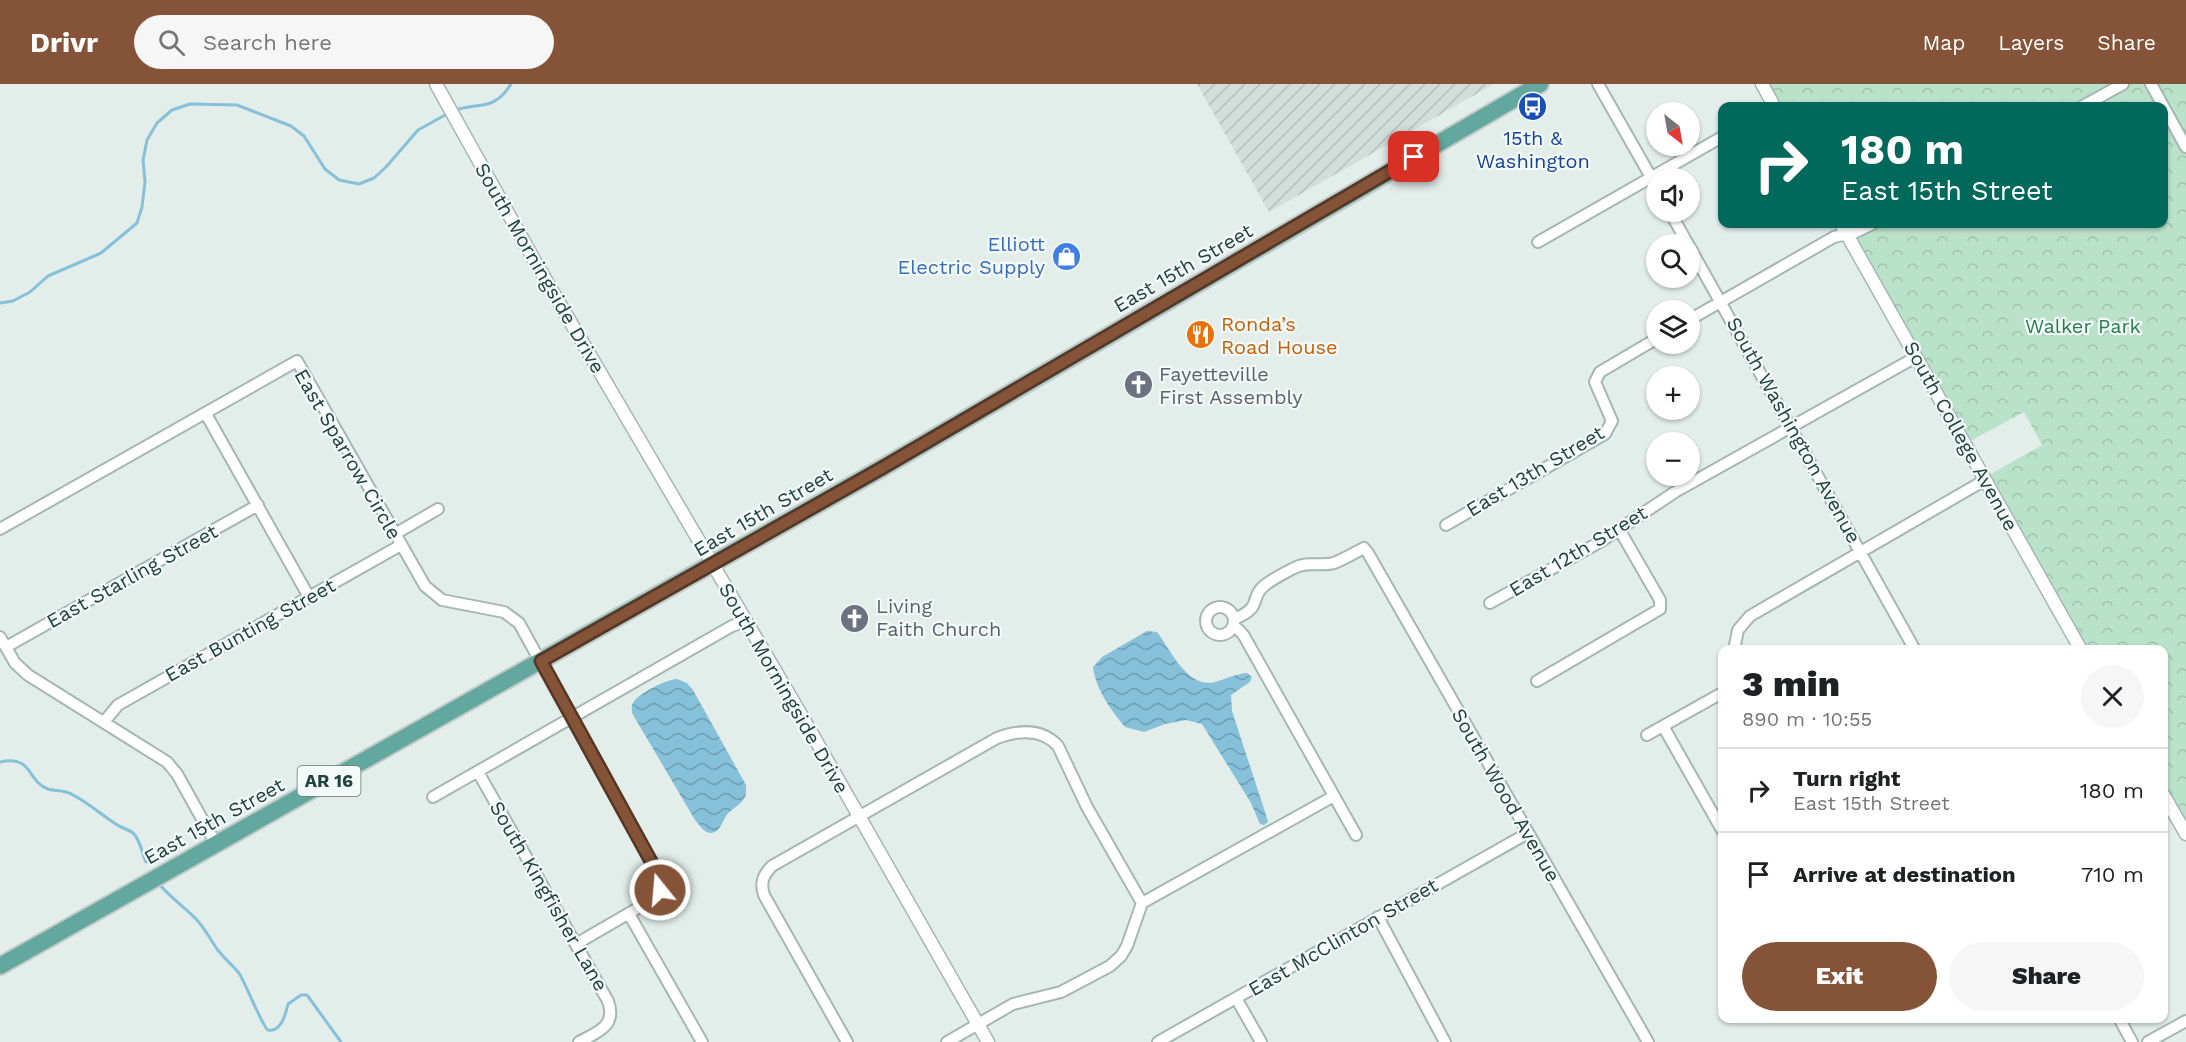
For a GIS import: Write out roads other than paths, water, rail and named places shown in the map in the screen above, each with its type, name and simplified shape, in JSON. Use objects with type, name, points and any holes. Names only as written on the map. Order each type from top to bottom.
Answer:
[{"type":"main road","name":"East 15th Street","points":[[0,966],[893,462],[1540,84]]},
{"type":"street","points":[[1598,84],[1646,170]]},
{"type":"street","points":[[1762,84],[1772,102]]},
{"type":"street","points":[[2090,102],[2124,84]]},
{"type":"street","points":[[2151,84],[2161,102]]},
{"type":"street","name":"South Morningside Drive","points":[[439,89],[543,275],[746,621],[988,1042]]},
{"type":"street","points":[[2168,115],[2186,147]]},
{"type":"street","points":[[1674,168],[1718,140]]},
{"type":"street","points":[[1538,242],[1646,186]]},
{"type":"street","name":"South Washington Avenue","points":[[1676,222],[1792,425],[1912,645]]},
{"type":"street","points":[[1700,314],[1834,237],[1844,229],[1856,232],[1864,228]]},
{"type":"street","name":"South College Avenue","points":[[1844,229],[2078,645]]},
{"type":"street","name":"East 13th Street","points":[[1446,525],[1605,434],[1612,421],[1595,382],[1600,372],[1646,345]]},
{"type":"street","name":"East 12th Street","points":[[1490,603],[1600,542],[1675,492],[1916,357]]},
{"type":"street","name":"East Sparrow Circle","points":[[0,529],[297,361],[425,586],[442,600],[504,612],[519,623],[661,882],[657,897],[576,944]]},
{"type":"street","points":[[206,414],[309,597]]},
{"type":"street","points":[[1735,645],[1738,630],[1750,615],[1985,480]]},
{"type":"street","name":"East Starling Street","points":[[3,642],[258,505]]},
{"type":"street","points":[[395,534],[438,509]]},
{"type":"street","points":[[1537,681],[1660,609],[1660,600],[1619,529]]},
{"type":"street","name":"East Bunting Street","points":[[104,722],[118,705],[401,545]]},
{"type":"street","name":"South Wood Avenue","points":[[1334,796],[1244,636],[1234,623],[1254,606],[1263,586],[1305,563],[1334,562],[1364,548],[1648,1042]]},
{"type":"street","points":[[433,797],[732,626],[746,621]]},
{"type":"street","points":[[3,642],[15,663],[28,675],[167,762],[177,774],[216,844]]},
{"type":"street","points":[[1647,735],[1718,695]]},
{"type":"street","points":[[1663,726],[1718,823]]},
{"type":"street","points":[[847,1042],[764,895],[762,887],[766,872],[772,866],[997,738],[1026,732],[1051,738],[1058,746],[1087,807],[1142,903]]},
{"type":"street","name":"South Kingfisher Lane","points":[[478,772],[611,1010],[606,1026],[579,1042]]},
{"type":"street","points":[[947,1042],[1012,1004],[1074,987],[1110,966],[1121,956],[1127,946],[1142,903],[1334,796],[1356,835]]},
{"type":"street","points":[[2168,803],[2186,834]]},
{"type":"street","name":"East McClinton Street","points":[[1158,1042],[1528,833]]},
{"type":"street","points":[[629,914],[702,1042]]},
{"type":"street","points":[[1378,917],[1445,1042]]},
{"type":"street","points":[[1236,998],[1261,1042]]},
{"type":"street","points":[[2148,1042],[2186,1021]]},
{"type":"street","points":[[2121,1023],[2132,1042]]},
{"type":"water","points":[[1147,631],[1157,632],[1174,658],[1196,680],[1205,683],[1215,682],[1247,673],[1252,677],[1250,682],[1231,695],[1232,711],[1268,822],[1264,825],[1260,824],[1251,803],[1202,724],[1186,720],[1165,724],[1144,732],[1125,727],[1105,699],[1097,684],[1093,667],[1102,657]]},
{"type":"water","points":[[677,679],[687,683],[693,690],[746,785],[744,799],[713,833],[705,831],[695,820],[632,713],[633,703],[640,695],[660,684]]},
{"type":"waterway","points":[[453,111],[491,103],[498,99],[511,84]]},
{"type":"waterway","points":[[0,303],[13,301],[30,292],[48,276],[101,253],[137,223],[142,207],[145,182],[143,160],[147,140],[157,123],[172,110],[190,104],[237,105],[291,126],[304,136],[325,169],[339,180],[359,184],[374,178],[418,130],[447,114]]},
{"type":"waterway","points":[[0,762],[19,762],[41,785],[48,789],[71,794],[131,832],[137,839],[146,862]]},
{"type":"waterway","points":[[159,884],[199,922],[217,949],[239,973],[268,1030],[273,1030],[280,1025],[288,1004],[301,995],[307,995],[341,1042]]},
{"type":"place","name":"15th & Washington","points":[[1533,107]]},
{"type":"place","name":"Elliott Electric Supply","points":[[1066,256]]},
{"type":"place","name":"Ronda’s Road House","points":[[1200,335]]},
{"type":"place","name":"Fayetteville First Assembly","points":[[1138,385]]},
{"type":"place","name":"Living Faith Church","points":[[855,618]]},
{"type":"park label","name":"Walker Park","points":[[2083,326]]}]
